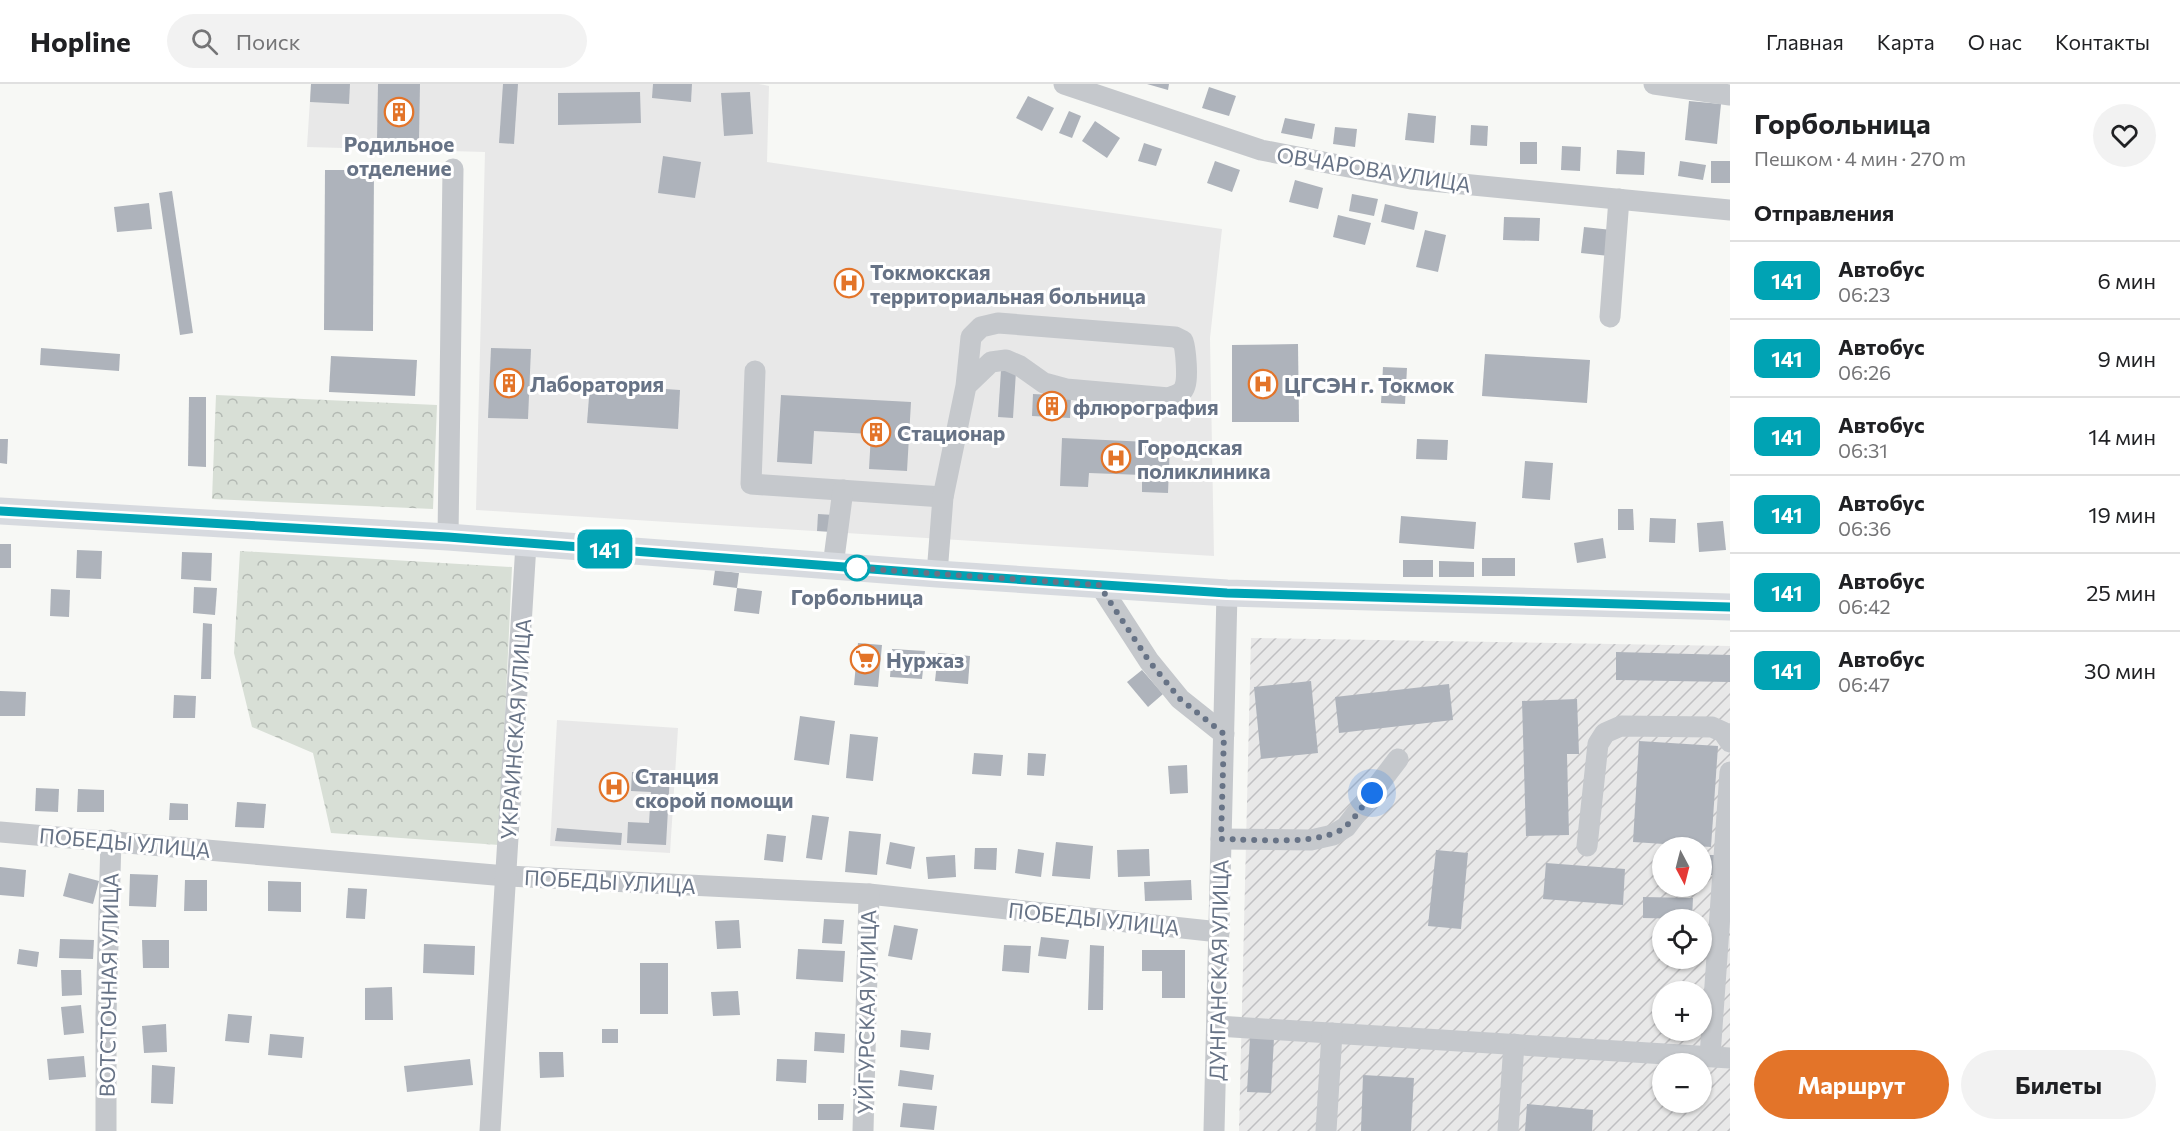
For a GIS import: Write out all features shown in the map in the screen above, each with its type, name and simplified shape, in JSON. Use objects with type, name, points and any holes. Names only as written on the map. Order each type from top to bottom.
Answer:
[{"type":"main road","points":[[0,511],[448,537],[937,574],[1227,593],[1730,607]]},
{"type":"street","name":"ОВЧАРОВА УЛИЦА","points":[[1064,84],[1261,150],[1412,179],[1730,210]]},
{"type":"street","points":[[1654,84],[1730,95]]},
{"type":"street","points":[[448,537],[453,169]]},
{"type":"street","points":[[1610,316],[1619,198]]},
{"type":"street","points":[[937,574],[943,497],[966,386],[971,337],[981,327],[998,323],[1175,337],[1183,341],[1186,349],[1185,386],[1179,394],[1169,398],[1066,389],[1044,383],[1020,366],[1006,360],[991,362],[966,386]]},
{"type":"street","points":[[755,371],[751,484],[943,497]]},
{"type":"street","points":[[833,566],[843,490]]},
{"type":"street","name":"УКРАИНСКАЯ УЛИЦА","points":[[490,1131],[526,544]]},
{"type":"street","points":[[1099,585],[1149,661],[1180,699],[1224,734]]},
{"type":"street","name":"ДУНГАНСКАЯ УЛИЦА","points":[[1214,1131],[1227,593]]},
{"type":"street","points":[[1587,846],[1598,744],[1605,733],[1621,726],[1712,727],[1723,732],[1730,742]]},
{"type":"street","points":[[1221,839],[1311,840],[1333,835],[1346,827],[1398,759]]},
{"type":"street","points":[[1217,1026],[1720,1057],[1730,772]]},
{"type":"street","name":"ПОБЕДЫ УЛИЦА","points":[[0,832],[506,876],[869,894],[1219,932]]},
{"type":"street","name":"ВОТСТОЧНАЯ УЛИЦА","points":[[106,1131],[106,1015],[111,840]]},
{"type":"street","name":"УЙГУРСКАЯ УЛИЦА","points":[[863,1131],[869,894]]},
{"type":"street","points":[[1326,1131],[1332,1033]]},
{"type":"street","points":[[1508,1131],[1514,1044]]},
{"type":"shaded area","name":"Токмокская территориальная больница","points":[[311,84],[759,84],[769,86],[767,162],[1222,229],[1210,338],[1214,556],[476,510],[485,152],[307,147]]},
{"type":"shaded area","points":[[1251,638],[1730,646],[1730,1131],[1239,1131]]},
{"type":"shaded area","name":"Станция скорой помощи","points":[[557,720],[678,728],[670,853],[550,846]]},
{"type":"green space","points":[[216,395],[437,405],[433,509],[212,499]]},
{"type":"green space","points":[[240,551],[512,567],[499,845],[331,833],[313,753],[252,727],[234,653]]},
{"type":"building","points":[[311,84],[350,84],[349,104],[310,102]]},
{"type":"building","name":"Родильное отделение","points":[[378,84],[420,84],[419,140],[377,140]]},
{"type":"building","points":[[503,84],[518,84],[514,144],[499,143]]},
{"type":"building","points":[[653,84],[692,84],[691,102],[652,98]]},
{"type":"building","points":[[1147,84],[1169,84],[1168,90]]},
{"type":"building","points":[[1209,87],[1236,96],[1229,116],[1202,108]]},
{"type":"building","points":[[640,92],[641,123],[558,125],[558,93]]},
{"type":"building","points":[[750,92],[753,134],[724,136],[721,93]]},
{"type":"building","points":[[1028,96],[1054,108],[1042,131],[1016,118]]},
{"type":"building","points":[[1689,101],[1721,104],[1717,144],[1685,140]]},
{"type":"building","points":[[1069,111],[1081,116],[1072,138],[1059,133]]},
{"type":"building","points":[[1408,113],[1436,116],[1434,143],[1405,140]]},
{"type":"building","points":[[1285,118],[1315,124],[1312,139],[1281,133]]},
{"type":"building","points":[[1095,121],[1120,138],[1107,158],[1082,141]]},
{"type":"building","points":[[1471,125],[1488,126],[1487,146],[1470,145]]},
{"type":"building","points":[[1335,127],[1357,129],[1355,147],[1333,144]]},
{"type":"building","points":[[1520,142],[1537,142],[1537,164],[1520,164]]},
{"type":"building","points":[[1144,143],[1162,149],[1156,166],[1138,161]]},
{"type":"building","points":[[1562,146],[1581,147],[1580,171],[1561,170]]},
{"type":"building","points":[[1617,150],[1645,152],[1644,175],[1616,174]]},
{"type":"building","points":[[663,156],[701,162],[695,198],[658,193]]},
{"type":"building","points":[[1215,161],[1240,170],[1232,192],[1207,183]]},
{"type":"building","points":[[1680,161],[1706,165],[1703,180],[1678,176]]},
{"type":"building","points":[[1711,161],[1730,161],[1730,183],[1711,183]]},
{"type":"building","points":[[325,170],[374,170],[373,331],[324,330]]},
{"type":"building","points":[[1295,180],[1323,188],[1318,209],[1289,202]]},
{"type":"building","points":[[172,191],[193,333],[180,335],[159,193]]},
{"type":"building","points":[[1352,194],[1378,199],[1374,216],[1349,211]]},
{"type":"building","points":[[149,203],[152,229],[117,232],[114,207]]},
{"type":"building","points":[[1385,204],[1418,212],[1414,230],[1381,222]]},
{"type":"building","points":[[1338,215],[1371,223],[1365,245],[1333,237]]},
{"type":"building","points":[[1504,217],[1540,218],[1539,241],[1503,240]]},
{"type":"building","points":[[1584,227],[1612,230],[1609,256],[1581,253]]},
{"type":"building","points":[[1425,230],[1446,235],[1438,272],[1416,267]]},
{"type":"building","points":[[1298,344],[1299,422],[1232,422],[1232,345]]},
{"type":"building","points":[[41,348],[120,354],[119,371],[40,365]]},
{"type":"building","name":"Лаборатория","points":[[491,348],[531,349],[528,419],[488,418]]},
{"type":"building","points":[[1485,354],[1590,360],[1587,403],[1482,396]]},
{"type":"building","points":[[331,356],[417,360],[415,396],[329,392]]},
{"type":"building","points":[[1383,367],[1407,368],[1405,404],[1381,403]]},
{"type":"building","points":[[1001,370],[1016,371],[1013,418],[998,417]]},
{"type":"building","points":[[590,384],[680,390],[678,429],[587,423]]},
{"type":"building","name":"флюрография","points":[[1033,394],[1071,396],[1070,418],[1032,416]]},
{"type":"building","name":"Cтационар","points":[[781,395],[911,402],[907,471],[869,469],[871,434],[814,431],[812,464],[777,462]]},
{"type":"building","points":[[189,397],[206,397],[206,467],[188,466]]},
{"type":"building","name":"Городская поликлиника","points":[[1062,438],[1170,443],[1168,493],[1142,492],[1142,475],[1089,473],[1088,487],[1060,486]]},
{"type":"building","points":[[0,439],[8,439],[7,464],[0,463]]},
{"type":"building","points":[[1417,439],[1448,440],[1447,460],[1416,459]]},
{"type":"building","points":[[1525,461],[1553,463],[1550,500],[1522,498]]},
{"type":"building","points":[[1618,509],[1633,509],[1634,530],[1618,530]]},
{"type":"building","points":[[818,514],[834,515],[833,532],[817,531]]},
{"type":"building","points":[[1401,516],[1476,522],[1474,549],[1399,543]]},
{"type":"building","points":[[1650,518],[1676,519],[1675,543],[1649,542]]},
{"type":"building","points":[[1723,521],[1726,550],[1699,552],[1697,523]]},
{"type":"building","points":[[1603,538],[1606,558],[1577,563],[1574,543]]},
{"type":"building","points":[[0,544],[11,544],[11,568],[0,568]]},
{"type":"building","points":[[77,550],[102,551],[101,579],[76,578]]},
{"type":"building","points":[[182,552],[212,553],[211,581],[181,579]]},
{"type":"building","points":[[1482,558],[1515,558],[1515,576],[1482,576]]},
{"type":"building","points":[[1403,560],[1433,560],[1433,577],[1403,577]]},
{"type":"building","points":[[1439,561],[1474,562],[1474,577],[1439,577]]},
{"type":"building","points":[[715,570],[739,573],[737,588],[713,585]]},
{"type":"building","points":[[194,587],[217,588],[215,615],[193,613]]},
{"type":"building","points":[[737,588],[762,591],[759,614],[734,611]]},
{"type":"building","points":[[51,589],[70,590],[69,617],[50,616]]},
{"type":"building","points":[[203,623],[212,624],[211,679],[201,679]]},
{"type":"building","points":[[858,643],[882,645],[878,687],[854,685]]},
{"type":"building","points":[[892,649],[925,651],[922,679],[890,677]]},
{"type":"building","points":[[1616,652],[1730,655],[1730,682],[1616,680]]},
{"type":"building","points":[[938,653],[970,656],[968,684],[935,681]]},
{"type":"building","points":[[1142,670],[1163,694],[1148,707],[1127,682]]},
{"type":"building","points":[[1311,681],[1318,753],[1261,759],[1254,687]]},
{"type":"building","points":[[1449,684],[1453,720],[1339,733],[1335,697]]},
{"type":"building","points":[[0,691],[26,692],[25,716],[0,716]]},
{"type":"building","points":[[174,695],[196,696],[195,718],[173,718]]},
{"type":"building","points":[[1577,699],[1579,754],[1567,754],[1569,835],[1526,836],[1522,701]]},
{"type":"building","points":[[800,716],[835,721],[829,765],[794,760]]},
{"type":"building","points":[[850,734],[878,737],[873,781],[846,778]]},
{"type":"building","points":[[1639,741],[1718,746],[1712,837],[1652,837],[1652,843],[1633,842]]},
{"type":"building","points":[[974,753],[1003,755],[1001,776],[972,774]]},
{"type":"building","points":[[1028,753],[1046,754],[1044,776],[1027,775]]},
{"type":"building","points":[[1187,765],[1188,793],[1170,794],[1168,766]]},
{"type":"building","points":[[632,772],[670,774],[666,845],[627,843],[628,822],[649,823],[651,792],[631,791]]},
{"type":"building","points":[[36,788],[59,789],[58,812],[35,811]]},
{"type":"building","points":[[78,789],[104,790],[104,812],[77,812]]},
{"type":"building","points":[[237,802],[266,804],[264,828],[235,827]]},
{"type":"building","points":[[170,803],[188,804],[188,820],[169,820]]},
{"type":"building","points":[[812,815],[829,817],[822,860],[806,858]]},
{"type":"building","points":[[557,828],[622,833],[621,845],[555,841]]},
{"type":"building","points":[[849,831],[881,834],[877,875],[845,872]]},
{"type":"building","points":[[767,834],[786,836],[783,862],[764,860]]},
{"type":"building","points":[[890,842],[915,847],[911,869],[886,864]]},
{"type":"building","points":[[1056,842],[1093,846],[1090,879],[1052,876]]},
{"type":"building","points":[[975,848],[997,848],[996,870],[974,869]]},
{"type":"building","points":[[1018,849],[1044,853],[1041,877],[1015,873]]},
{"type":"building","points":[[1149,849],[1150,876],[1118,877],[1117,850]]},
{"type":"building","points":[[1436,850],[1468,853],[1461,929],[1428,926]]},
{"type":"building","points":[[955,855],[956,877],[928,879],[926,857]]},
{"type":"building","points":[[1712,855],[1717,855],[1715,875],[1712,875]]},
{"type":"building","points":[[1546,863],[1625,869],[1623,905],[1543,899]]},
{"type":"building","points":[[0,867],[26,870],[24,897],[0,895]]},
{"type":"building","points":[[69,873],[99,881],[93,904],[63,896]]},
{"type":"building","points":[[130,874],[158,875],[156,907],[129,906]]},
{"type":"building","points":[[185,880],[207,880],[207,911],[184,911]]},
{"type":"building","points":[[1191,880],[1192,900],[1145,901],[1144,882]]},
{"type":"building","points":[[268,881],[301,882],[301,912],[268,911]]},
{"type":"building","points":[[348,888],[367,889],[365,919],[346,918]]},
{"type":"building","points":[[1643,897],[1693,898],[1692,909],[1652,909],[1652,918],[1643,918]]},
{"type":"building","points":[[824,919],[844,920],[842,944],[822,943]]},
{"type":"building","points":[[739,920],[741,948],[717,949],[715,921]]},
{"type":"building","points":[[894,925],[918,929],[912,960],[888,956]]},
{"type":"building","points":[[1041,937],[1069,940],[1066,959],[1038,956]]},
{"type":"building","points":[[60,939],[94,940],[93,959],[59,958]]},
{"type":"building","points":[[142,940],[169,940],[169,968],[143,968]]},
{"type":"building","points":[[424,944],[475,946],[474,975],[423,973]]},
{"type":"building","points":[[1004,945],[1031,946],[1029,973],[1002,971]]},
{"type":"building","points":[[1090,945],[1104,946],[1103,1010],[1088,1010]]},
{"type":"building","points":[[19,949],[39,952],[37,967],[17,964]]},
{"type":"building","points":[[798,949],[845,951],[843,982],[796,979]]},
{"type":"building","points":[[1142,950],[1185,950],[1185,998],[1162,998],[1162,971],[1142,971]]},
{"type":"building","points":[[640,963],[668,963],[668,1014],[640,1014]]},
{"type":"building","points":[[61,970],[81,970],[82,995],[62,996]]},
{"type":"building","points":[[392,987],[393,1020],[365,1020],[365,988]]},
{"type":"building","points":[[738,991],[740,1015],[713,1016],[711,992]]},
{"type":"building","points":[[81,1005],[84,1033],[64,1035],[61,1007]]},
{"type":"building","points":[[228,1014],[252,1016],[249,1043],[225,1041]]},
{"type":"building","points":[[166,1024],[167,1052],[144,1053],[142,1026]]},
{"type":"building","points":[[602,1029],[618,1029],[618,1043],[602,1043]]},
{"type":"building","points":[[901,1030],[931,1033],[929,1050],[900,1047]]},
{"type":"building","points":[[815,1032],[845,1034],[844,1053],[814,1051]]},
{"type":"building","points":[[270,1034],[304,1037],[302,1058],[268,1055]]},
{"type":"building","points":[[1250,1037],[1274,1038],[1271,1093],[1247,1092]]},
{"type":"building","points":[[539,1052],[563,1052],[564,1077],[540,1078]]},
{"type":"building","points":[[84,1056],[86,1077],[49,1080],[47,1059]]},
{"type":"building","points":[[470,1059],[473,1085],[407,1092],[404,1066]]},
{"type":"building","points":[[777,1059],[807,1060],[806,1083],[776,1081]]},
{"type":"building","points":[[152,1065],[175,1067],[173,1104],[151,1103]]},
{"type":"building","points":[[900,1070],[934,1075],[932,1090],[898,1086]]},
{"type":"building","points":[[1363,1075],[1414,1078],[1411,1131],[1361,1131]]},
{"type":"building","points":[[903,1103],[937,1106],[934,1130],[900,1127]]},
{"type":"building","points":[[818,1104],[844,1104],[843,1120],[818,1120]]},
{"type":"building","points":[[1527,1104],[1593,1110],[1592,1131],[1525,1131]]},
{"type":"bus line","name":"141","points":[[0,511],[448,537],[937,574],[1227,593],[1730,607]]},
{"type":"place","name":"Родильное отделение","points":[[399,112]]},
{"type":"place","name":"Токмокская территориальная больница","points":[[849,283]]},
{"type":"place","name":"Лаборатория","points":[[509,383]]},
{"type":"place","name":"ЦГСЭН г. Токмок","points":[[1263,384]]},
{"type":"place","name":"флюрография","points":[[1052,406]]},
{"type":"place","name":"Cтационар","points":[[876,432]]},
{"type":"place","name":"Городская поликлиника","points":[[1116,458]]},
{"type":"place","name":"Горбольница","points":[[857,568]]},
{"type":"place","name":"Нуржаз","points":[[865,659]]},
{"type":"place","name":"Станция скорой помощи","points":[[614,787]]},
{"type":"route","points":[[857,568],[854,568],[1099,585],[1149,661],[1180,699],[1224,734],[1221,839],[1311,840],[1333,835],[1346,827],[1372,793]]}]
